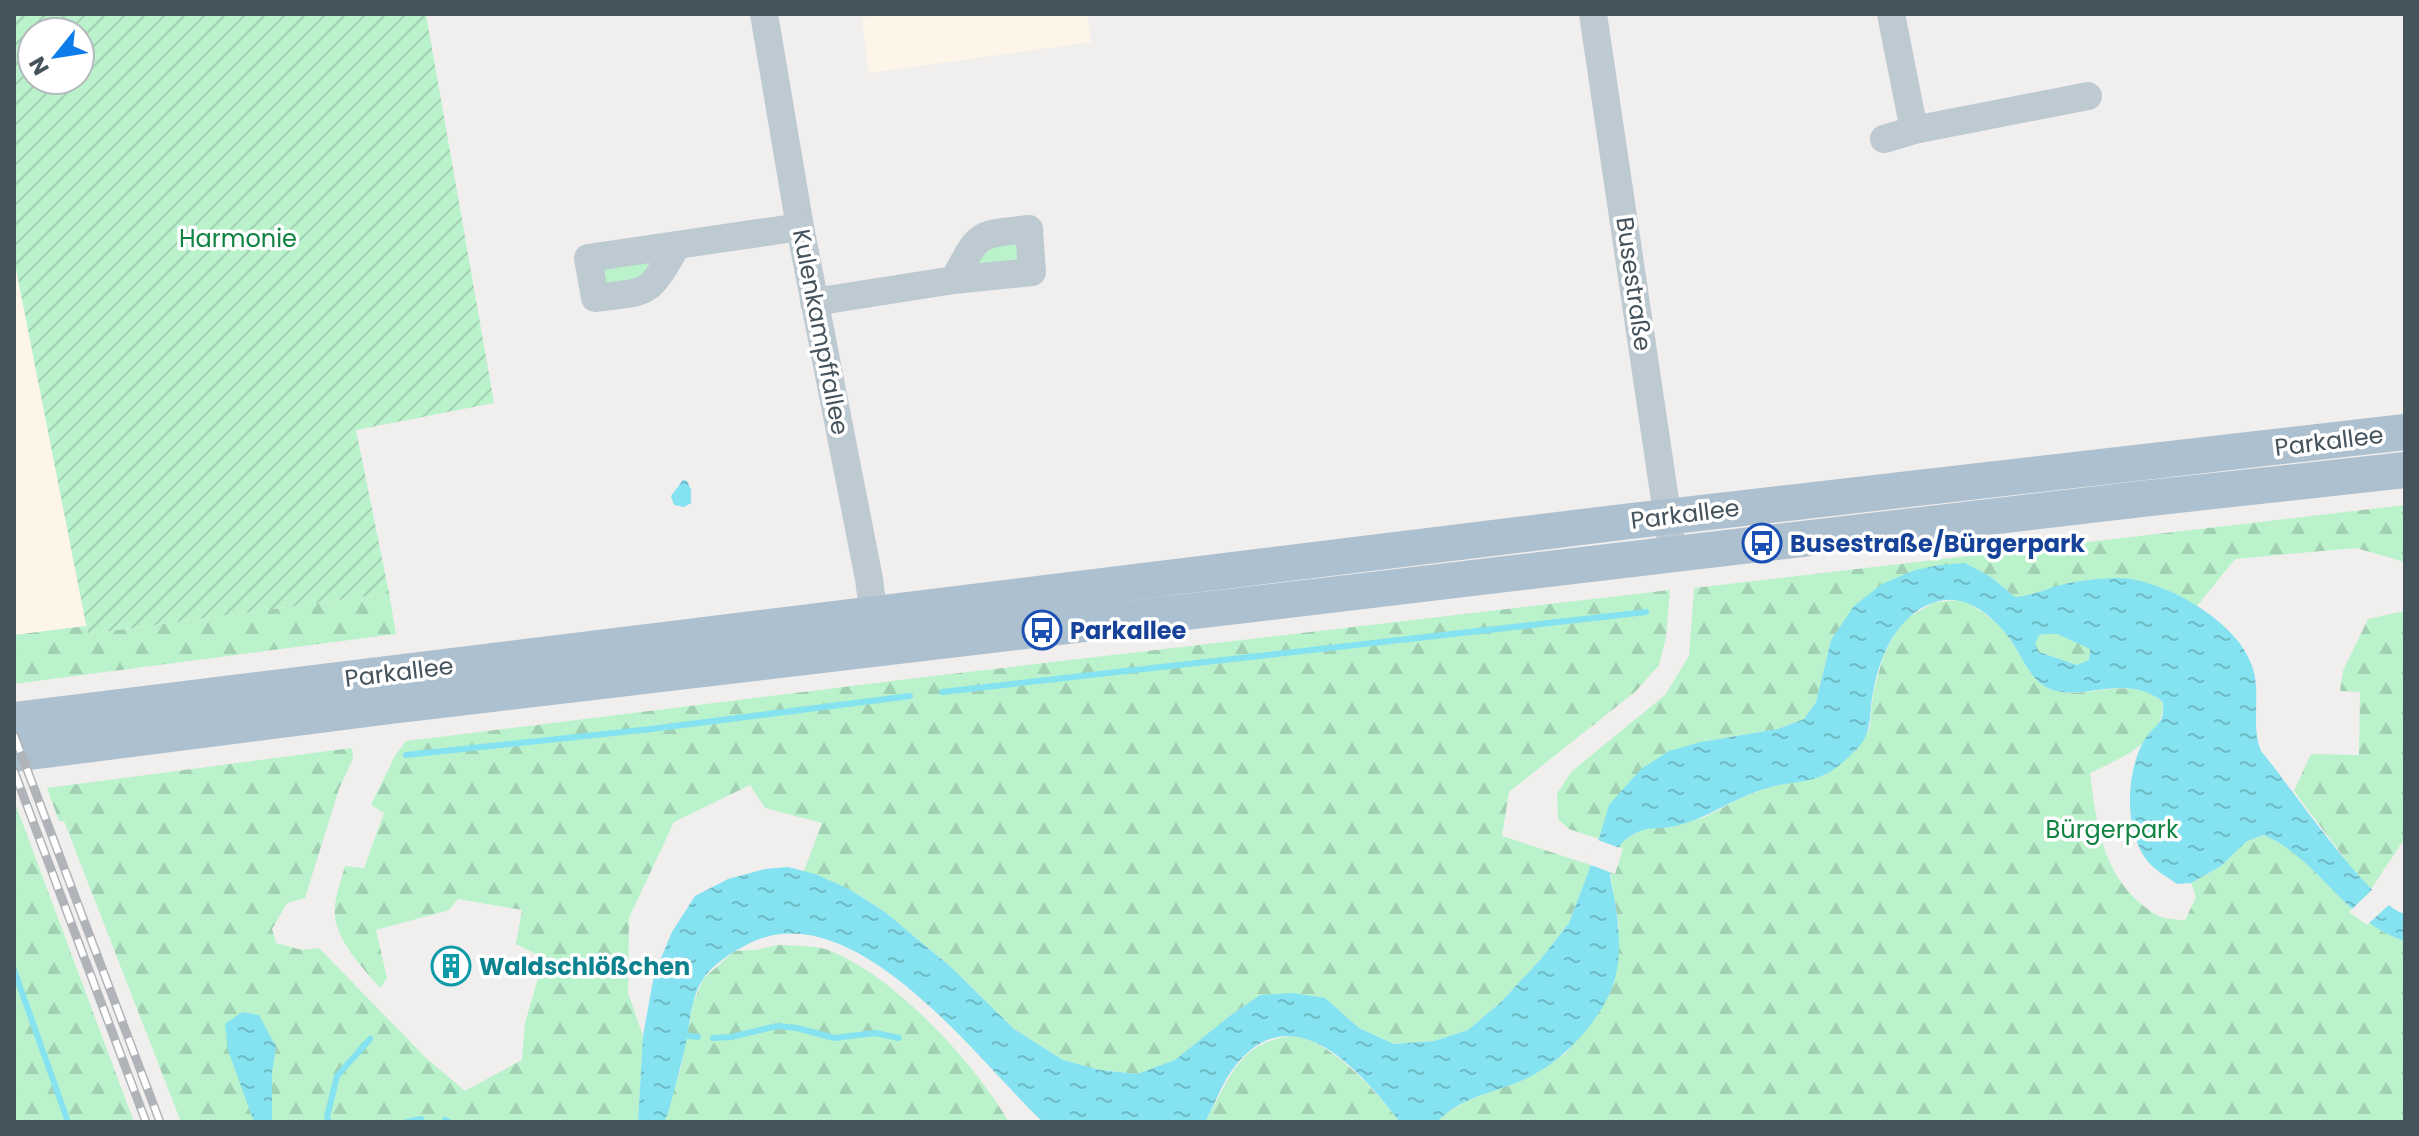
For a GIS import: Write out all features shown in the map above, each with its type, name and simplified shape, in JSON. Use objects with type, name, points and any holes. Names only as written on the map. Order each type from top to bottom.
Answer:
[{"type":"main road","name":"Parkallee","points":[[14,720],[1668,517],[2405,432]]},
{"type":"main road","name":"Parkallee","points":[[14,754],[391,706],[2405,470]]},
{"type":"street","name":"Kulenkampffallee","points":[[764,14],[800,227],[874,613],[878,649]]},
{"type":"street","name":"Busestraße","points":[[1593,14],[1673,554]]},
{"type":"street","points":[[1891,14],[1914,130]]},
{"type":"street","points":[[1884,139],[1914,130],[2088,96]]},
{"type":"street","points":[[676,247],[800,227]]},
{"type":"street","points":[[814,302],[954,280]]},
{"type":"shaded area","points":[[882,14],[1087,14],[1091,42],[869,73],[862,18]]},
{"type":"shaded area","points":[[14,259],[86,626],[14,635]]},
{"type":"green space","name":"Harmonie","points":[[14,14],[426,14],[494,403],[356,430],[389,593],[88,634],[14,259]]},
{"type":"green space","points":[[1014,241],[1021,245],[1021,263],[976,274],[981,249]]},
{"type":"green space","points":[[654,257],[637,284],[603,286],[600,270]]},
{"type":"green space","points":[[2405,505],[2405,562],[2356,548],[2235,559],[2197,606],[2160,587],[2067,583],[2015,597],[1991,577],[1831,640],[1816,702],[1804,719],[1778,729],[1701,742],[1610,805],[1599,839],[1569,829],[1558,819],[1557,794],[1571,772],[1665,695],[1689,656],[1694,588]]},
{"type":"green space","points":[[1670,590],[1666,637],[1659,665],[1636,691],[1509,792],[1502,836],[1591,865],[1569,923],[1501,1002],[1468,1030],[1434,1041],[1394,1044],[1359,1028],[1325,998],[1260,995],[1176,1060],[1137,1074],[1100,1070],[1063,1060],[1014,1029],[952,968],[885,912],[849,889],[804,871],[822,823],[765,808],[750,785],[674,822],[629,918],[628,993],[643,1036],[638,1122],[272,1122],[272,1073],[276,1046],[249,1107],[254,1122],[181,1122],[64,821],[59,821],[47,788],[352,748],[353,758],[339,789],[305,898],[287,903],[272,929],[276,943],[302,950],[319,948],[426,1058],[465,1091],[522,1060],[525,1023],[544,958],[516,944],[522,910],[458,899],[449,910],[376,930],[387,978],[380,988],[341,937],[335,904],[345,866],[364,868],[384,813],[371,805],[395,756],[406,741]]},
{"type":"green space","points":[[389,593],[396,634],[14,684],[14,635],[86,626],[88,634]]},
{"type":"green space","points":[[1963,600],[2000,627],[2031,673],[2048,688],[2076,693],[2135,689],[2163,702],[2162,715],[2149,737],[2127,754],[2090,773],[2106,852],[2124,886],[2138,901],[2158,916],[2185,921],[2196,897],[2191,883],[2221,866],[2247,841],[2264,835],[2301,859],[2366,920],[2405,941],[2405,1122],[1437,1122],[1467,1101],[1525,1079],[1565,1054],[1596,1017],[1619,928],[1610,871],[1621,842],[1646,828],[1673,827],[1705,817],[1770,787],[1825,775],[1859,747],[1870,727],[1873,693],[1884,654],[1902,621],[1935,602]]},
{"type":"green space","points":[[2405,611],[2405,838],[2371,889],[2294,791],[2311,754],[2359,755],[2360,692],[2340,691],[2343,671],[2368,619]]},
{"type":"green space","points":[[2066,634],[2083,639],[2090,650],[2089,660],[2077,665],[2039,652],[2034,645],[2039,635]]},
{"type":"green space","points":[[14,801],[18,811],[134,1122],[14,1122]]},
{"type":"green space","points":[[779,945],[828,950],[854,962],[879,979],[954,1048],[1009,1122],[664,1122],[681,1067],[693,1003],[703,979],[735,951]]},
{"type":"green space","points":[[1301,1035],[1355,1072],[1400,1122],[1205,1122],[1231,1075],[1250,1052],[1280,1038]]},
{"type":"water","points":[[683,480],[687,481],[691,490],[691,503],[684,507],[674,505],[671,496]]},
{"type":"water","points":[[1965,563],[1991,577],[2015,597],[2062,584],[2108,578],[2131,579],[2184,598],[2219,621],[2245,650],[2252,666],[2256,687],[2256,730],[2261,751],[2352,868],[2390,906],[2405,914],[2405,941],[2366,920],[2301,859],[2264,835],[2247,841],[2221,866],[2191,883],[2177,884],[2157,870],[2142,853],[2135,838],[2130,803],[2138,752],[2161,720],[2163,702],[2133,689],[2058,692],[2046,687],[2035,678],[2010,639],[1987,615],[1968,603],[1946,600],[1921,608],[1892,638],[1876,678],[1866,736],[1837,767],[1818,778],[1756,792],[1686,823],[1640,831],[1622,842],[1610,872],[1618,926],[1618,962],[1613,986],[1601,1010],[1572,1046],[1549,1065],[1523,1080],[1467,1101],[1437,1122],[1400,1122],[1344,1061],[1322,1046],[1299,1037],[1276,1037],[1253,1049],[1230,1073],[1205,1122],[1043,1122],[948,1023],[909,988],[869,959],[828,940],[786,934],[746,945],[723,959],[707,974],[693,1002],[682,1061],[664,1122],[638,1122],[643,1036],[654,975],[672,932],[695,896],[728,879],[765,869],[788,867],[815,874],[849,889],[885,912],[952,968],[1014,1029],[1063,1060],[1100,1070],[1137,1074],[1175,1060],[1260,995],[1293,993],[1325,998],[1359,1028],[1394,1044],[1434,1041],[1468,1030],[1501,1002],[1569,923],[1609,805],[1641,769],[1669,751],[1701,742],[1778,729],[1804,719],[1816,702],[1831,640],[1854,606],[1882,584],[1915,570]],"holes":[[[2066,634],[2083,639],[2090,650],[2089,660],[2077,665],[2039,652],[2035,644],[2039,635]]]},
{"type":"water","points":[[242,1012],[259,1015],[276,1047],[272,1073],[272,1122],[254,1122],[228,1050],[225,1024]]},
{"type":"pier","points":[[1595,839],[1623,849],[1615,874],[1588,864]]},
{"type":"pier","points":[[2375,887],[2391,903],[2367,925],[2349,912]]},
{"type":"waterway","points":[[942,692],[1646,612]]},
{"type":"waterway","points":[[2058,631],[2091,646]]},
{"type":"waterway","points":[[406,755],[651,729],[910,696]]},
{"type":"waterway","points":[[14,970],[68,1122]]},
{"type":"waterway","points":[[713,1038],[777,1026],[834,1038],[875,1033],[899,1038]]},
{"type":"waterway","points":[[682,1035],[698,1037]]},
{"type":"waterway","points":[[329,1122],[327,1117],[337,1076],[370,1039]]},
{"type":"waterway","points":[[407,1122],[421,1119]]},
{"type":"waterway","points":[[445,1120],[449,1122]]},
{"type":"railway","points":[[14,735],[160,1122]]},
{"type":"railway","points":[[14,771],[146,1122]]},
{"type":"place","name":"Busestraße/Bürgerpark","points":[[1762,543]]},
{"type":"place","name":"Parkallee","points":[[1042,630]]},
{"type":"place","name":"Waldschlößchen","points":[[451,966]]},
{"type":"park label","name":"Bürgerpark","points":[[2112,829]]}]
